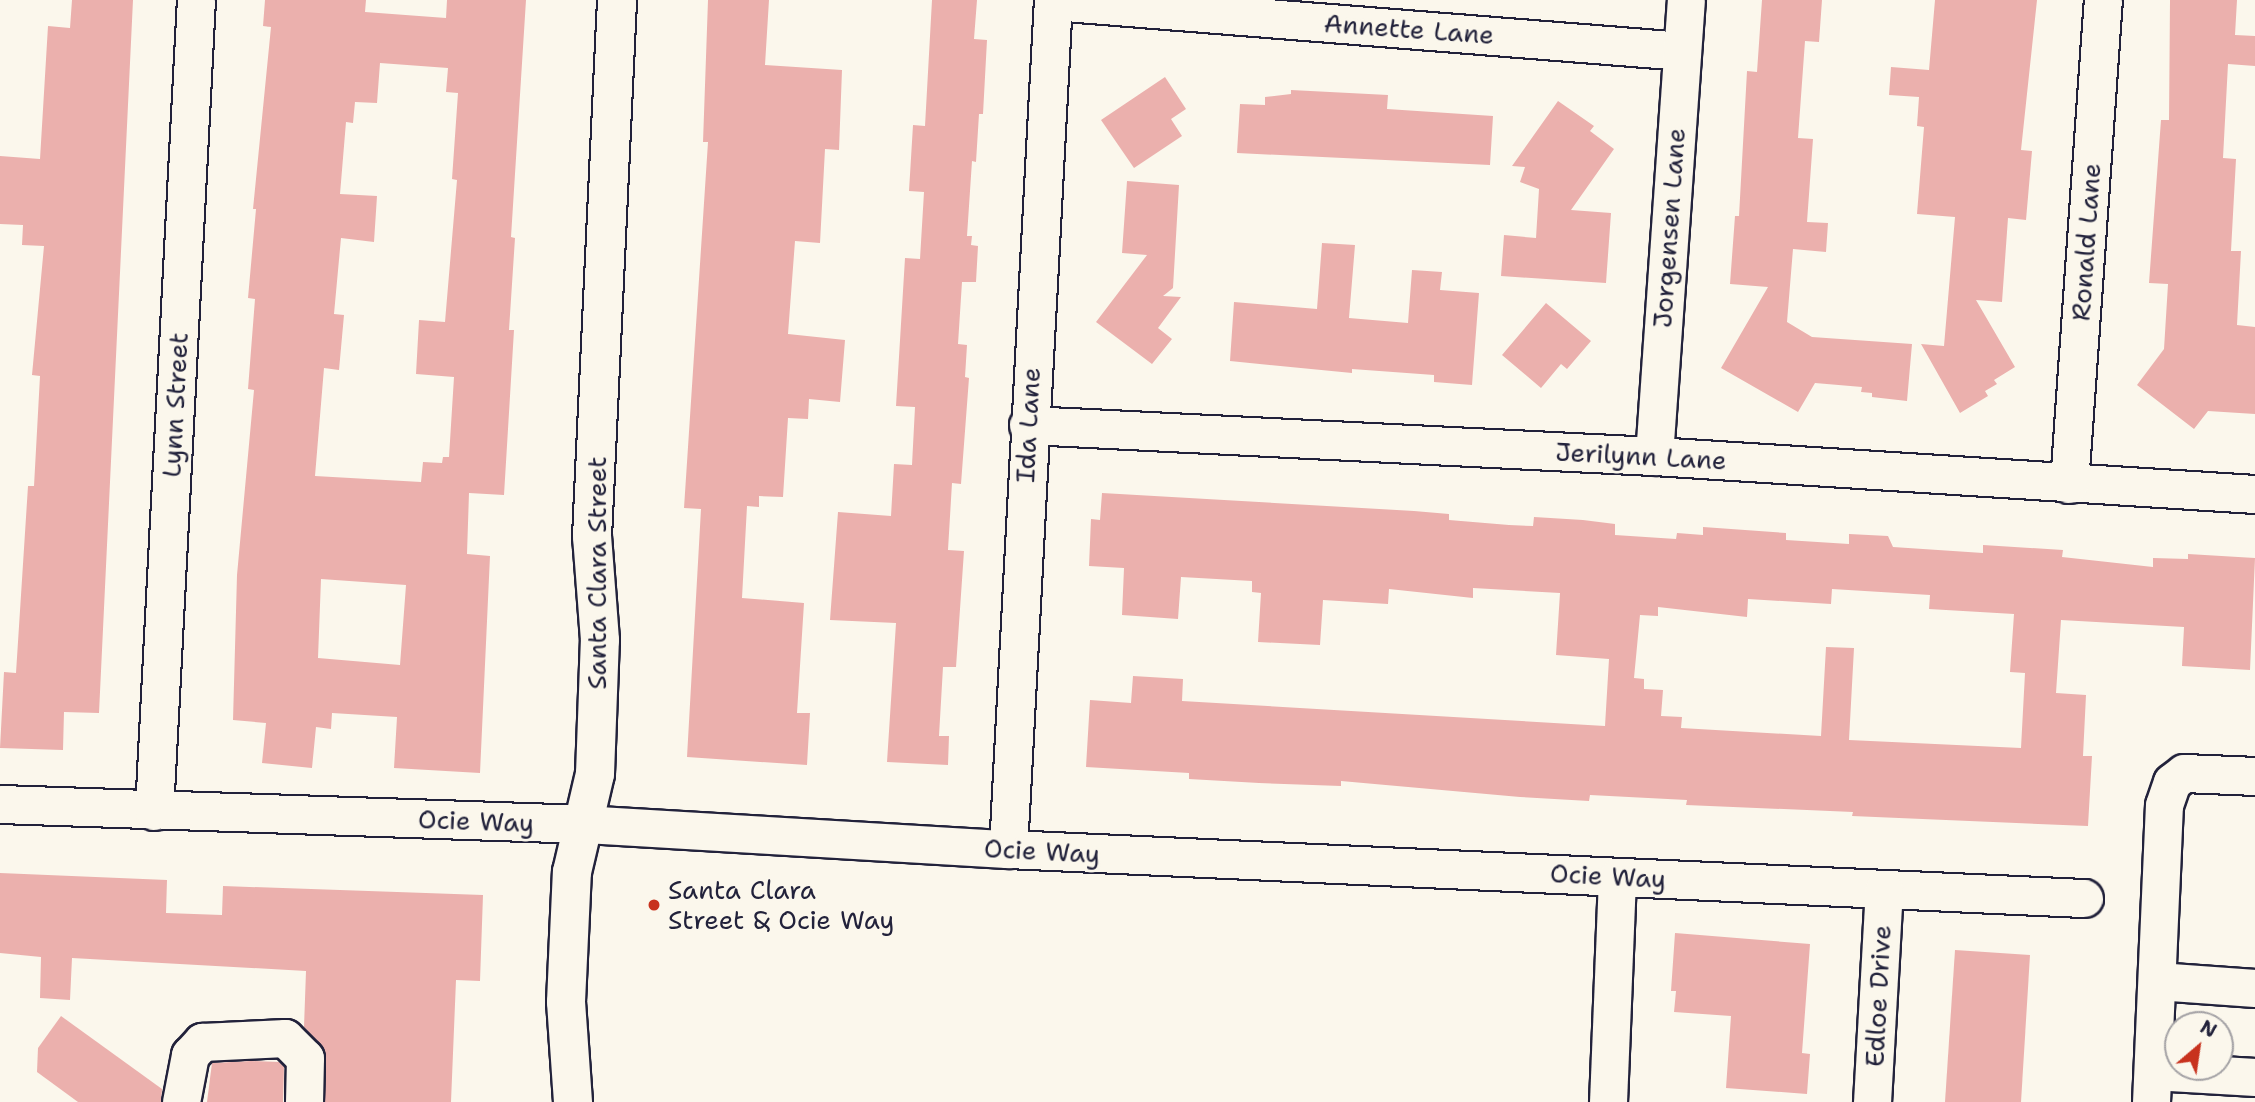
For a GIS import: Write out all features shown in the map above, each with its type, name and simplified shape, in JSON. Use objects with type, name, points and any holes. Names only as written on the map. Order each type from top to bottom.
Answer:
[{"type":"main road","name":"Santa Clara Street","points":[[573,1102],[566,1002],[572,872],[594,774],[600,654],[592,537],[617,0]]},
{"type":"street","name":"Lynn Street","points":[[154,811],[196,0]]},
{"type":"street","name":"Jorgensen Lane","points":[[1654,456],[1686,0]]},
{"type":"street","name":"Ronald Lane","points":[[2069,484],[2103,0]]},
{"type":"street","name":"Annette Lane","points":[[1053,1],[1682,51]]},
{"type":"street","name":"Ida Lane","points":[[1008,849],[1028,425],[1053,1]]},
{"type":"street","name":"Jerilynn Lane","points":[[1028,425],[1654,456],[2255,494]]},
{"type":"street","points":[[2255,776],[2184,774],[2172,782],[2164,804],[2152,1086],[2255,1077]]},
{"type":"street","name":"Ocie Way","points":[[0,804],[583,824],[1008,849],[2084,898]]},
{"type":"street","points":[[1608,1102],[1617,877]]},
{"type":"street","name":"Edloe Drive","points":[[1872,1102],[1884,889]]},
{"type":"street","points":[[2157,981],[2255,988]]},
{"type":"street","points":[[181,1102],[190,1055],[202,1042],[285,1038],[305,1058],[304,1102]]},
{"type":"building","points":[[72,0],[133,0],[99,713],[64,712],[63,750],[0,748],[4,672],[16,673],[28,486],[34,486],[40,376],[32,375],[44,246],[22,245],[23,225],[0,224],[0,156],[40,159],[48,26],[70,28]]},
{"type":"building","points":[[265,0],[366,0],[365,12],[446,18],[447,0],[526,0],[511,237],[515,238],[509,330],[514,330],[504,495],[469,493],[467,554],[490,556],[480,773],[394,768],[397,717],[332,713],[331,729],[316,727],[312,768],[262,763],[266,723],[233,720],[237,575],[254,390],[248,389],[255,299],[248,298],[256,209],[253,209],[271,27],[263,26]],"holes":[[[380,63],[448,68],[446,92],[458,93],[452,179],[457,180],[445,322],[419,320],[416,374],[454,377],[449,457],[443,457],[442,463],[423,462],[421,482],[315,476],[324,368],[339,370],[344,315],[334,314],[341,238],[374,242],[377,196],[340,194],[346,122],[353,123],[355,102],[377,103]],[[321,579],[406,585],[400,665],[318,658]]]},
{"type":"building","points":[[708,0],[769,0],[765,65],[842,70],[839,150],[825,149],[820,243],[795,241],[788,334],[845,340],[840,402],[809,399],[808,419],[788,418],[783,497],[759,496],[759,507],[747,506],[742,598],[804,603],[797,713],[810,713],[807,765],[687,757],[701,509],[684,508],[708,142],[703,142]]},
{"type":"building","points":[[932,0],[977,0],[974,39],[987,40],[983,114],[979,114],[976,162],[972,161],[967,236],[972,236],[971,245],[978,246],[976,282],[962,282],[958,344],[967,345],[965,377],[969,378],[961,484],[952,483],[948,550],[964,551],[956,667],[943,667],[939,736],[949,736],[948,765],[887,762],[896,623],[830,620],[838,512],[891,516],[894,464],[912,465],[915,407],[896,406],[905,258],[920,259],[924,192],[909,191],[913,125],[925,126]]},
{"type":"building","points":[[1762,0],[1822,0],[1819,42],[1805,41],[1798,138],[1813,139],[1807,222],[1828,223],[1826,252],[1793,249],[1787,322],[1812,337],[1912,344],[1907,401],[1872,397],[1872,393],[1861,392],[1862,387],[1815,383],[1798,412],[1721,368],[1768,287],[1730,284],[1735,216],[1739,216],[1747,71],[1757,72]]},
{"type":"building","points":[[1935,0],[2037,0],[2021,150],[2032,151],[2026,220],[2008,218],[2002,302],[1976,300],[2015,367],[1994,380],[1997,384],[1985,391],[1988,396],[1960,413],[1921,344],[1944,346],[1955,217],[1917,214],[1924,127],[1917,126],[1919,97],[1889,95],[1891,67],[1929,70]]},
{"type":"building","points":[[2170,0],[2237,0],[2235,35],[2255,36],[2255,66],[2228,64],[2223,158],[2236,159],[2231,251],[2241,251],[2237,325],[2255,327],[2255,414],[2208,411],[2194,429],[2137,385],[2164,349],[2168,284],[2149,283],[2161,120],[2169,120]]},
{"type":"building","points":[[1165,77],[1186,109],[1171,119],[1182,136],[1134,168],[1101,120]]},
{"type":"building","points":[[1291,90],[1388,95],[1387,109],[1493,116],[1490,165],[1237,153],[1240,104],[1265,105],[1265,97],[1291,94]]},
{"type":"building","points":[[1558,101],[1594,126],[1590,131],[1614,149],[1571,210],[1611,213],[1606,283],[1501,276],[1504,235],[1536,238],[1539,189],[1520,182],[1525,167],[1512,166]]},
{"type":"building","points":[[1127,181],[1179,185],[1173,288],[1163,296],[1181,297],[1158,328],[1172,339],[1152,364],[1096,322],[1147,255],[1122,253]]},
{"type":"building","points":[[1322,243],[1355,245],[1349,318],[1408,323],[1412,270],[1442,272],[1440,290],[1479,293],[1472,385],[1434,382],[1434,375],[1352,369],[1352,373],[1230,361],[1234,302],[1317,309]]},
{"type":"building","points":[[1546,303],[1591,341],[1567,369],[1561,364],[1541,388],[1502,355]]},
{"type":"building","points":[[1102,493],[1414,511],[1449,514],[1449,520],[1509,525],[1533,526],[1534,517],[1583,520],[1615,524],[1615,535],[1676,539],[1677,533],[1703,535],[1703,527],[1786,533],[1786,540],[1849,544],[1849,534],[1888,536],[1893,547],[1983,553],[1983,545],[2063,550],[2062,557],[2153,567],[2153,558],[2188,559],[2188,554],[2255,558],[2250,670],[2182,666],[2184,627],[2061,620],[2056,693],[2086,695],[2083,756],[2092,756],[2088,826],[1852,816],[1853,812],[1686,805],[1687,800],[1590,795],[1589,801],[1520,797],[1341,781],[1341,786],[1189,779],[1189,773],[1086,767],[1090,700],[1131,703],[1133,676],[1183,679],[1182,701],[1605,726],[1609,659],[1556,655],[1560,593],[1473,588],[1473,598],[1389,589],[1388,604],[1323,600],[1320,645],[1258,642],[1261,593],[1252,592],[1252,581],[1181,577],[1178,619],[1122,615],[1124,568],[1089,566],[1091,519],[1100,520]],"holes":[[[1832,589],[1930,595],[1929,609],[2014,614],[2010,672],[2025,673],[2021,748],[1849,740],[1854,648],[1826,647],[1821,736],[1681,728],[1682,717],[1661,716],[1663,690],[1644,689],[1644,679],[1634,678],[1640,615],[1658,616],[1658,607],[1747,617],[1748,599],[1831,604]]]},
{"type":"building","points":[[0,873],[167,880],[166,913],[222,915],[223,886],[483,895],[480,981],[456,980],[451,1102],[325,1102],[325,1051],[304,1027],[306,971],[72,958],[70,1000],[40,998],[41,957],[0,953]]},
{"type":"building","points":[[1675,933],[1810,944],[1802,1053],[1810,1054],[1807,1094],[1726,1088],[1731,1016],[1674,1012],[1676,991],[1671,991]]},
{"type":"building","points":[[1955,950],[2030,955],[2021,1102],[1945,1102]]},
{"type":"building","points":[[61,1016],[162,1089],[161,1102],[78,1102],[37,1072],[38,1048]]},
{"type":"building","points":[[279,1062],[284,1067],[283,1102],[207,1102],[212,1063]]},
{"type":"place","name":"Santa Clara Street & Ocie Way","points":[[654,905]]}]
